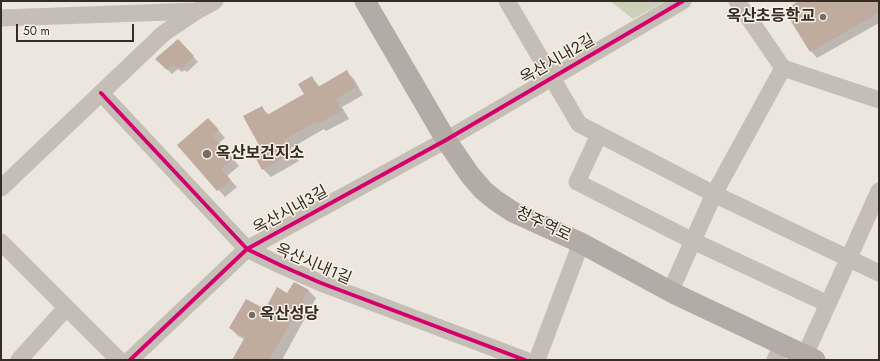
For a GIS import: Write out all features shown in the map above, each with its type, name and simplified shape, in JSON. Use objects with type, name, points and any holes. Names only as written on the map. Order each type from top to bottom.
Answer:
[{"type":"main road","name":"청주역로","points":[[365,1],[446,140],[470,175],[483,190],[495,200],[513,212],[581,243],[778,352],[810,358]]},
{"type":"street","points":[[1,188],[164,33],[197,10],[215,1]]},
{"type":"street","name":"옥산시내2길","points":[[507,1],[579,124],[714,194],[879,273]]},
{"type":"street","name":"옥산시내2길","points":[[446,140],[683,1]]},
{"type":"street","points":[[738,1],[783,68],[879,100]]},
{"type":"street","points":[[1,18],[197,10]]},
{"type":"street","points":[[670,292],[714,194],[783,68]]},
{"type":"street","name":"옥산시내1길","points":[[101,94],[247,249],[282,266],[321,282],[525,360]]},
{"type":"street","points":[[598,135],[577,182],[693,241],[828,304]]},
{"type":"street","name":"옥산시내3길","points":[[130,360],[247,249],[446,140]]},
{"type":"street","points":[[849,258],[879,191]]},
{"type":"street","points":[[1,242],[119,360]]},
{"type":"street","points":[[537,360],[581,243]]},
{"type":"street","name":"청주역로","points":[[810,358],[828,304],[849,258]]},
{"type":"street","points":[[19,360],[66,308]]},
{"type":"green space","points":[[610,1],[666,1],[633,19]]},
{"type":"building","points":[[799,1],[879,1],[879,13],[810,52],[784,10]]},
{"type":"building","points":[[178,39],[194,56],[182,68],[179,66],[177,68],[173,65],[167,70],[155,59]]},
{"type":"building","points":[[347,70],[356,87],[336,99],[342,111],[317,124],[316,122],[284,140],[292,153],[262,170],[251,149],[259,145],[243,116],[262,106],[267,115],[304,94],[298,84],[312,76],[318,87]]},
{"type":"building","name":"옥산보건지소","points":[[208,118],[219,130],[213,136],[233,159],[221,169],[231,180],[217,191],[177,145]]},
{"type":"building","points":[[294,282],[309,290],[269,360],[232,360],[245,337],[229,328],[246,299],[265,309],[277,287],[287,293]]},
{"type":"cycle path","points":[[130,360],[247,249],[446,140],[683,1]]},
{"type":"cycle path","points":[[101,93],[247,249],[321,283],[525,360]]},
{"type":"place","name":"옥산초등학교","points":[[823,17]]},
{"type":"place","name":"옥산보건지소","points":[[207,154]]},
{"type":"place","name":"옥산성당","points":[[252,315]]}]
